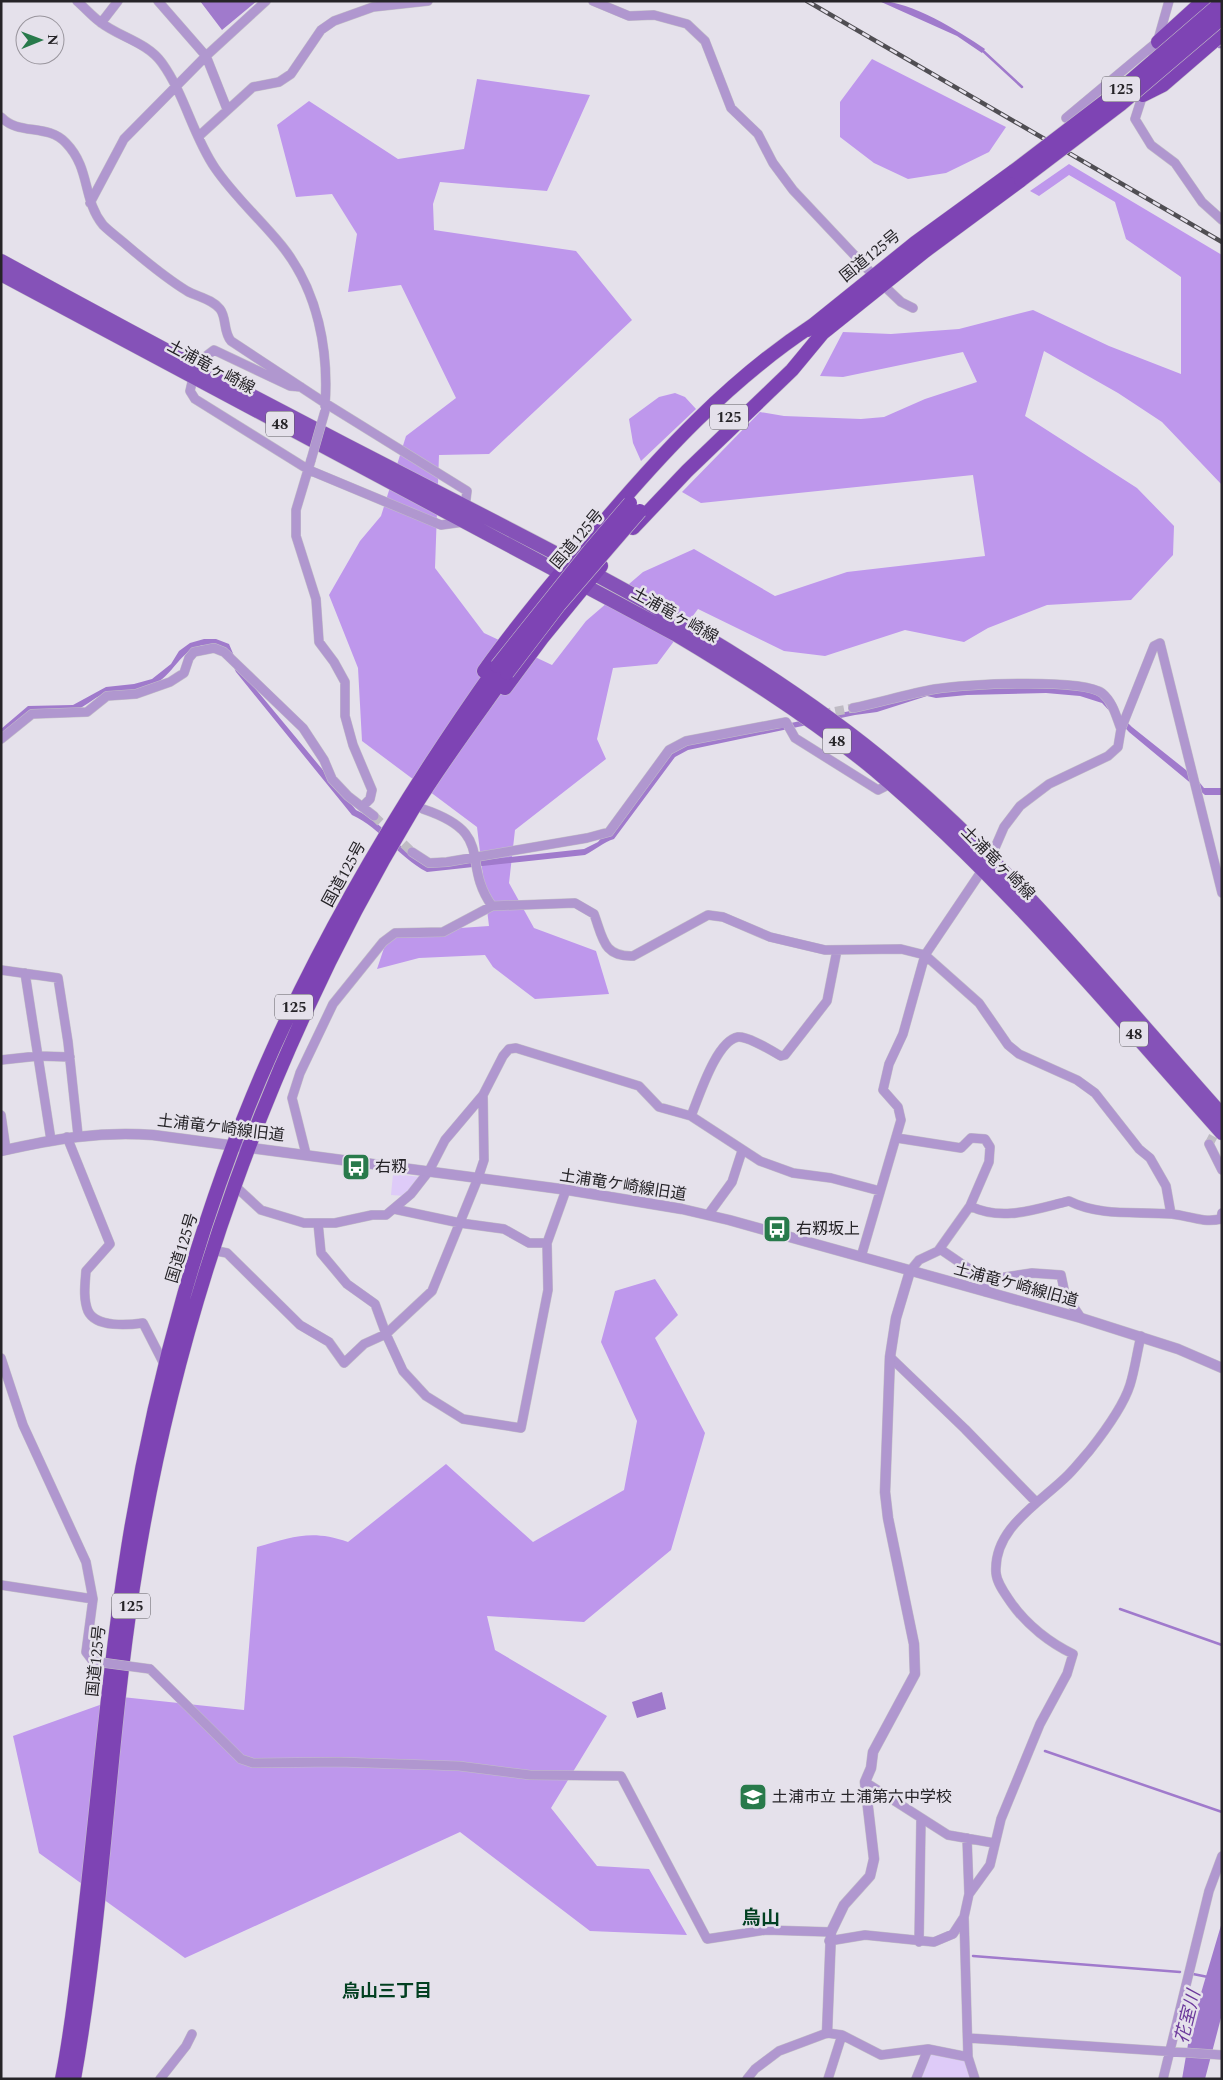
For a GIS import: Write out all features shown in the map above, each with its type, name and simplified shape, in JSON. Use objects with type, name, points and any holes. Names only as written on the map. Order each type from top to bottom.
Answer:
[{"type":"highway","points":[[1158,42],[1203,1]]},
{"type":"highway","name":"国道125号","points":[[1018,175],[1222,2]]},
{"type":"highway","name":"国道125号","points":[[62,2079],[77,1980],[126,1565],[145,1456],[199,1246],[235,1145],[273,1050],[313,968],[369,876],[502,670],[577,583],[635,507],[819,327],[878,280],[1018,175],[1121,104],[1222,18]]},
{"type":"highway","points":[[1143,95],[1163,86],[1222,34]]},
{"type":"highway","points":[[369,876],[396,802],[422,759],[512,632],[559,574],[665,453],[735,384],[774,351],[819,327]]},
{"type":"highway","points":[[369,876],[424,809],[476,728],[542,638],[644,516],[754,404],[792,370],[819,327]]},
{"type":"highway","name":"国道125号","points":[[74,2079],[88,1986],[127,1636],[139,1548],[173,1385],[212,1250],[249,1147],[290,1047],[369,876]]},
{"type":"main road","name":"土浦竜ヶ崎線","points":[[1,261],[193,372],[463,522],[667,629],[738,672],[839,742],[890,784],[982,869],[1046,936],[1222,1133]]},
{"type":"main road","name":"土浦竜ヶ崎線","points":[[1,274],[193,372],[465,506],[680,620],[746,660],[900,773],[991,857],[1222,1115]]},
{"type":"street","points":[[78,1],[100,23],[134,40],[162,62],[215,168],[283,247],[297,269],[314,305],[322,333],[328,385],[325,407],[296,510],[296,536],[316,599],[319,642],[334,662],[345,682],[345,716],[353,745],[372,790],[370,799],[362,807]]},
{"type":"street","points":[[100,23],[118,1]]},
{"type":"street","points":[[158,1],[206,56],[227,109]]},
{"type":"street","points":[[90,203],[124,139],[206,56],[266,1]]},
{"type":"street","points":[[199,136],[253,87],[279,82],[291,74],[322,30],[334,21],[373,7],[428,1]]},
{"type":"street","points":[[593,1],[629,16],[654,15],[687,24],[705,42],[731,108],[758,134],[773,163],[793,190],[878,280],[901,302],[913,308]]},
{"type":"street","points":[[1168,1],[1135,119],[1152,145],[1175,163],[1189,179],[1202,202],[1222,220]]},
{"type":"street","points":[[1066,118],[1158,42]]},
{"type":"street","points":[[1108,120],[1143,95]]},
{"type":"street","points":[[1,117],[14,128],[53,133],[66,143],[80,161],[86,177],[90,203],[103,225],[155,270],[188,291],[212,302],[222,311],[226,335],[231,341],[304,387],[325,407],[467,491],[465,506]]},
{"type":"street","points":[[304,387],[290,386],[214,350],[193,372],[190,391],[195,398],[310,465],[440,525],[463,522]]},
{"type":"street","points":[[861,1257],[901,1120],[898,1107],[883,1090],[889,1064],[903,1034],[925,955],[991,857],[1004,827],[1020,806],[1049,784],[1108,756],[1118,747],[1121,729],[1154,646],[1160,643],[1222,893]]},
{"type":"street","points":[[1,739],[32,714],[87,712],[107,696],[136,694],[170,682],[184,673],[189,658],[194,652],[214,648],[224,652],[242,668],[302,728],[324,760],[332,779],[374,816]]},
{"type":"street","points":[[854,708],[936,688],[968,685],[1047,684],[1074,686],[1100,692],[1110,700],[1121,729]]},
{"type":"street","points":[[412,852],[429,863],[587,838],[609,832],[669,750],[686,741],[786,722],[795,738],[878,790],[890,784]]},
{"type":"street","points":[[424,809],[461,826],[472,843],[483,891],[492,906]]},
{"type":"street","points":[[306,1154],[292,1098],[300,1073],[333,1004],[383,942],[395,933],[443,932],[492,906],[575,903],[594,914],[606,948],[619,957],[633,956],[708,915],[723,917],[770,937],[825,950],[901,949],[925,955],[979,1003],[1008,1045],[1019,1054],[1077,1080],[1095,1093],[1139,1149],[1150,1158],[1166,1186],[1171,1214]]},
{"type":"street","points":[[691,1116],[714,1059],[734,1039],[745,1038],[781,1056],[785,1055],[827,1001],[837,950]]},
{"type":"street","points":[[1,970],[58,978],[70,1057],[78,1135]]},
{"type":"street","points":[[25,973],[51,1140]]},
{"type":"street","points":[[234,1186],[262,1210],[304,1223],[335,1223],[372,1215],[386,1215],[411,1194],[429,1171],[445,1140],[483,1095],[503,1056],[509,1049],[516,1048],[639,1086],[659,1107],[691,1116],[760,1161],[793,1173],[831,1178],[880,1191]]},
{"type":"street","points":[[1,1060],[38,1056],[70,1057]]},
{"type":"street","points":[[212,1250],[227,1253],[238,1262],[300,1325],[329,1342],[344,1362],[364,1344],[386,1334],[432,1291],[484,1160],[483,1095]]},
{"type":"street","points":[[1,1115],[4,1150]]},
{"type":"street","name":"土浦竜ケ崎線旧道","points":[[4,1150],[78,1135],[129,1133],[306,1154],[566,1190],[708,1215],[1081,1318],[1140,1336],[1222,1368]]},
{"type":"street","points":[[67,1137],[110,1244],[86,1271],[85,1296],[89,1312],[97,1320],[124,1325],[143,1322],[166,1369]]},
{"type":"street","points":[[827,2033],[830,1937],[844,1905],[870,1876],[874,1858],[874,1840],[866,1782],[871,1768],[873,1752],[915,1674],[914,1644],[888,1518],[885,1492],[890,1357],[896,1318],[910,1272],[919,1260],[940,1249],[970,1206],[989,1162],[990,1147],[985,1139],[971,1138],[961,1148],[897,1138]]},
{"type":"street","points":[[1209,1144],[1222,1170]]},
{"type":"street","points":[[708,1215],[732,1182],[742,1151]]},
{"type":"street","points":[[318,1223],[321,1253],[347,1284],[374,1304],[403,1371],[426,1396],[463,1419],[521,1428],[548,1290],[547,1243],[566,1190]]},
{"type":"street","points":[[970,1206],[997,1215],[1014,1214],[1069,1201],[1085,1209],[1149,1215],[1171,1214],[1209,1222],[1221,1219],[1222,1213]]},
{"type":"street","points":[[394,1209],[460,1223],[504,1229],[529,1243],[547,1243]]},
{"type":"street","points":[[940,1249],[981,1277],[986,1292],[999,1278],[1032,1273],[1060,1275],[1066,1294],[1081,1318]]},
{"type":"street","points":[[969,1894],[990,1865],[994,1843],[1008,1801],[1040,1724],[1067,1674],[1073,1654],[1055,1646],[1016,1610],[1004,1593],[996,1575],[998,1556],[1008,1535],[1022,1514],[1068,1475],[1092,1448],[1121,1406],[1130,1385],[1140,1336]]},
{"type":"street","points":[[890,1357],[1036,1502]]},
{"type":"street","points":[[1,1358],[23,1425],[86,1562],[93,1599],[86,1652],[92,1660],[98,1662],[150,1669],[241,1758],[253,1763],[339,1762],[460,1766],[530,1775],[621,1776],[707,1939],[766,1930],[830,1937],[865,1935],[919,1942],[934,1942],[953,1934],[964,1917]]},
{"type":"street","points":[[1,1585],[93,1599]]},
{"type":"street","points":[[866,1782],[921,1819],[948,1834],[994,1843]]},
{"type":"street","points":[[919,1942],[921,1819]]},
{"type":"street","points":[[967,1838],[969,1894],[964,1917],[968,2057],[976,2079]]},
{"type":"street","points":[[1163,2079],[1210,1891],[1222,1856]]},
{"type":"street","points":[[747,2079],[755,2069],[779,2051],[827,2033],[842,2035],[881,2055],[928,2048],[968,2057]]},
{"type":"street","points":[[160,2079],[186,2046],[192,2034]]},
{"type":"street","points":[[828,2079],[842,2035]]},
{"type":"street","points":[[968,2038],[1222,2055]]},
{"type":"street","points":[[916,2079],[928,2048]]},
{"type":"shaded area","points":[[200,1],[257,1],[222,30]]},
{"type":"shaded area","points":[[879,1],[892,2],[920,11],[985,49],[982,53],[957,36]]},
{"type":"shaded area","points":[[872,59],[1006,127],[989,152],[946,173],[908,179],[874,163],[840,137],[840,102]]},
{"type":"shaded area","points":[[477,79],[590,95],[547,191],[440,182],[433,204],[434,230],[576,251],[632,320],[489,454],[439,455],[435,568],[484,633],[552,665],[586,621],[643,572],[694,549],[775,596],[847,572],[985,556],[973,475],[701,503],[682,492],[760,412],[784,416],[861,419],[884,417],[925,399],[977,382],[963,352],[843,377],[820,376],[843,332],[891,334],[959,329],[1033,310],[1109,346],[1181,374],[1181,277],[1126,239],[1115,202],[1069,175],[1039,196],[1030,191],[1069,164],[1222,255],[1222,485],[1162,422],[1118,393],[1044,351],[1025,416],[1137,488],[1174,526],[1173,555],[1131,600],[1047,605],[988,628],[964,642],[905,630],[825,656],[784,651],[698,609],[657,664],[613,668],[597,739],[606,759],[515,830],[509,883],[534,928],[596,951],[609,994],[535,999],[493,967],[485,955],[419,958],[377,969],[389,933],[489,926],[477,827],[362,741],[358,668],[329,595],[360,541],[381,516],[406,436],[456,398],[401,285],[348,292],[357,234],[332,194],[296,197],[277,125],[309,101],[398,159],[464,149]]},
{"type":"shaded area","points":[[675,393],[685,397],[696,409],[641,461],[633,443],[629,419],[659,397]]},
{"type":"shaded area","points":[[204,639],[216,639],[229,644],[240,670],[356,810],[376,823],[418,860],[429,866],[584,849],[598,842],[671,752],[687,744],[875,706],[922,693],[968,688],[1047,687],[1082,690],[1098,694],[1132,727],[1196,778],[1204,788],[1222,788],[1222,795],[1205,795],[1129,732],[1102,703],[1080,696],[1046,693],[967,695],[936,698],[927,696],[877,712],[688,750],[675,757],[614,839],[585,855],[427,872],[416,866],[363,821],[352,815],[236,672],[225,649],[212,645],[192,649],[163,678],[149,688],[105,694],[71,711],[35,710],[26,714],[1,737],[1,729],[28,706],[73,705],[106,687],[134,684],[152,679],[171,664],[179,651],[190,643]]},
{"type":"shaded area","points":[[393,1174],[421,1177],[405,1196],[391,1195]]},
{"type":"shaded area","points":[[655,1279],[678,1315],[655,1338],[705,1433],[671,1550],[584,1622],[487,1616],[495,1650],[607,1716],[551,1808],[597,1866],[649,1869],[687,1935],[590,1931],[460,1832],[185,1958],[39,1853],[13,1736],[122,1697],[244,1710],[257,1547],[312,1535],[348,1542],[446,1464],[533,1542],[624,1490],[637,1421],[601,1342],[615,1291]]},
{"type":"shaded area","points":[[662,1692],[666,1709],[637,1718],[632,1702]]},
{"type":"shaded area","points":[[1222,1922],[1222,2014],[1205,2079],[1182,2079],[1191,2027]]},
{"type":"shaded area","points":[[928,2049],[968,2057],[975,2079],[916,2079]]},
{"type":"waterway","points":[[982,50],[1022,87]]},
{"type":"waterway","points":[[1120,1609],[1222,1645]]},
{"type":"waterway","points":[[1045,1751],[1222,1812]]},
{"type":"waterway","points":[[973,1956],[1180,1972]]},
{"type":"waterway","points":[[1193,1974],[1208,1977]]},
{"type":"tunnel","points":[[822,714],[853,708]]},
{"type":"tunnel","points":[[374,816],[412,852]]},
{"type":"tunnel","points":[[1209,1144],[1219,1125]]},
{"type":"railway","points":[[807,1],[1222,242]]},
{"type":"place","name":"右籾","points":[[356,1167]]},
{"type":"place","name":"右籾坂上","points":[[777,1229]]},
{"type":"place","name":"土浦市立 土浦第六中学校","points":[[753,1797]]},
{"type":"district","name":"烏山","points":[[761,1918]]},
{"type":"district","name":"烏山三丁目","points":[[387,1991]]},
{"type":"water label","name":"花室川","points":[[1188,2017]]}]
